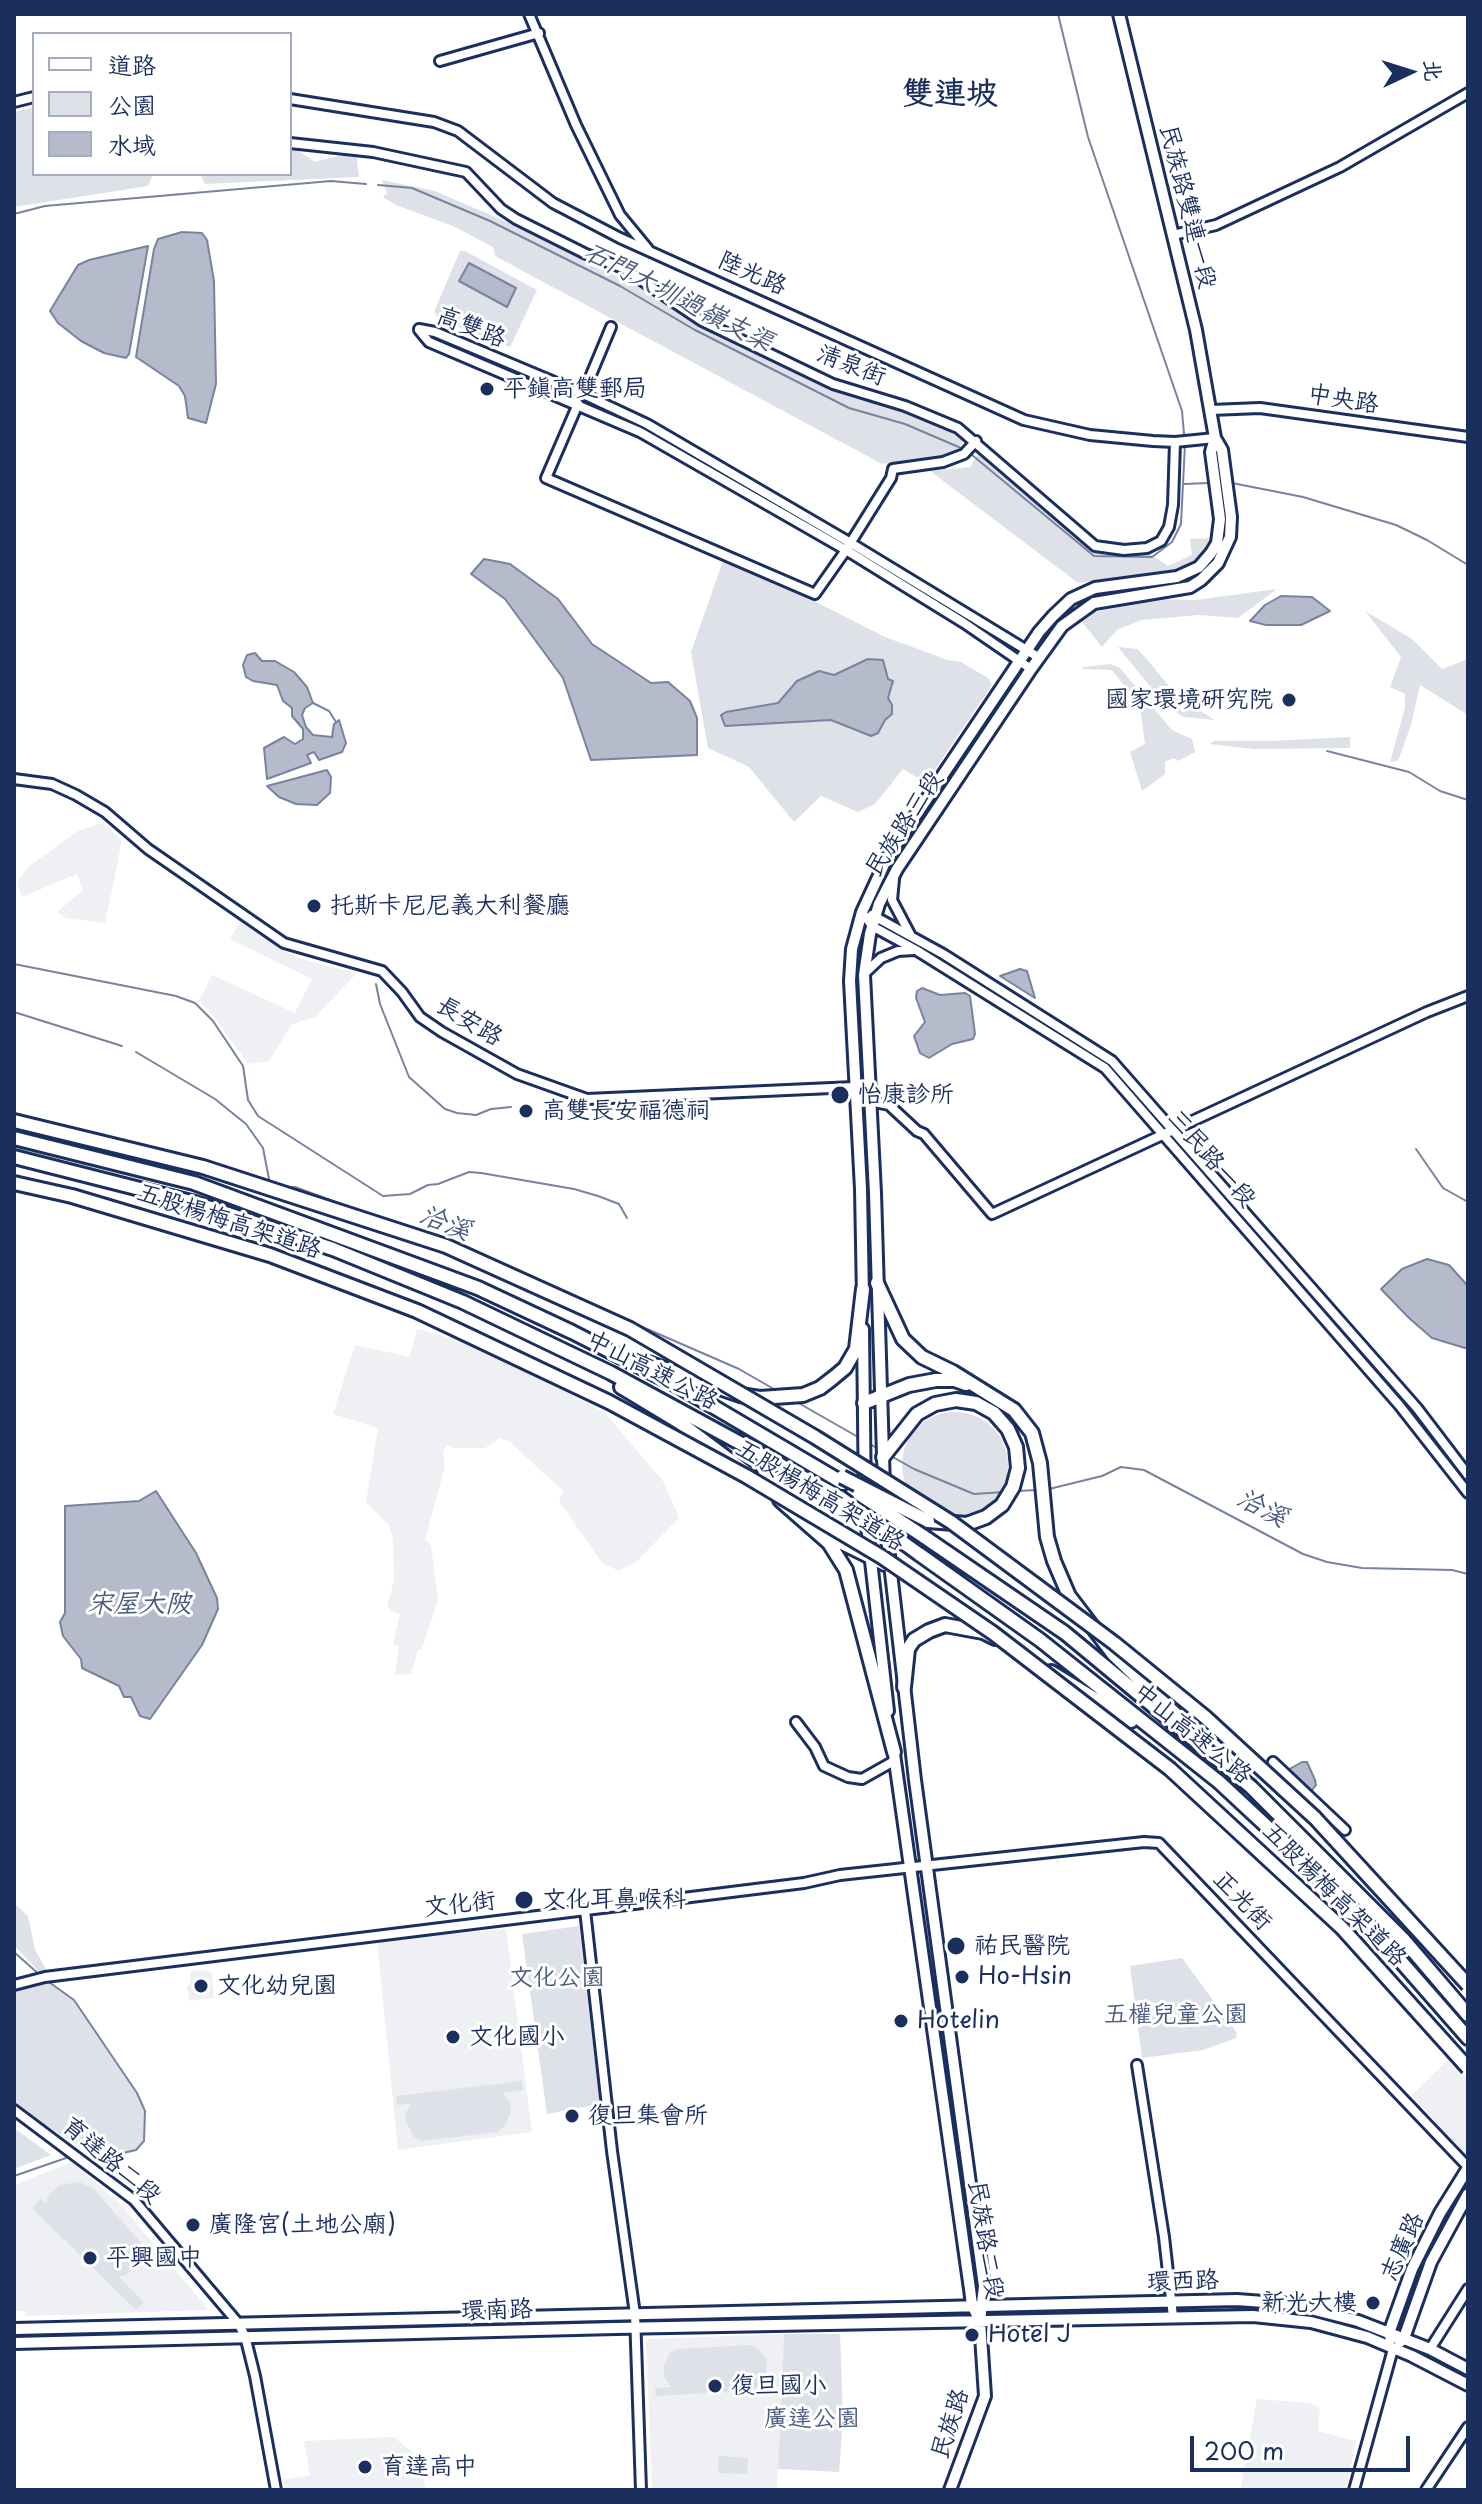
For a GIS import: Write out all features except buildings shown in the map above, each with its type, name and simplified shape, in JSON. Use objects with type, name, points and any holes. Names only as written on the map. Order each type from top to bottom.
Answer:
[{"type":"highway","name":"五股楊梅高架道路","points":[[14,1121],[203,1167],[446,1246],[630,1329],[815,1437],[951,1522],[1114,1643],[1205,1717],[1315,1818],[1468,1985]]},
{"type":"highway","name":"中山高速公路","points":[[14,1138],[194,1183],[478,1288],[680,1387],[808,1463],[843,1480],[1065,1633],[1251,1787],[1403,1939],[1468,2015]]},
{"type":"highway","name":"中山高速公路","points":[[14,1157],[195,1203],[333,1249],[463,1302],[611,1373],[841,1498],[1040,1640],[1219,1782],[1391,1950],[1468,2038]]},
{"type":"highway","name":"五股楊梅高架道路","points":[[14,1183],[72,1196],[270,1255],[417,1311],[609,1402],[746,1476],[882,1557],[993,1633],[1170,1769],[1342,1928],[1468,2068]]},
{"type":"highway","points":[[877,1283],[903,1339],[922,1357],[1014,1410],[1032,1433],[1040,1463],[1047,1537],[1069,1596],[1114,1655],[1251,1787]]},
{"type":"highway","points":[[572,1332],[716,1388],[760,1398],[783,1398],[820,1388],[845,1368],[856,1349],[863,1289]]},
{"type":"highway","points":[[564,1352],[679,1422],[730,1458],[829,1543],[846,1570],[865,1634],[894,1757]]},
{"type":"highway","points":[[864,1403],[880,1394],[936,1380],[955,1380],[991,1394]]},
{"type":"highway","points":[[843,1480],[928,1521],[967,1524],[986,1517],[1002,1505],[1013,1487],[1018,1468],[1016,1447],[1008,1429],[994,1413],[976,1403],[956,1400],[935,1404],[917,1414],[883,1457]]},
{"type":"highway","points":[[808,1524],[889,1566],[1001,1642]]},
{"type":"highway","points":[[904,1687],[908,1649],[914,1640],[945,1625],[983,1632],[1122,1715],[1219,1782]]},
{"type":"main road","name":"民族路雙連一段","points":[[1119,14],[1196,330],[1211,410]]},
{"type":"main road","name":"民族路三段","points":[[885,1521],[875,1193],[864,975],[874,922],[897,869],[1038,657],[1062,626],[1083,609],[1106,600],[1190,587],[1211,572],[1223,556],[1230,537],[1231,517],[1222,450],[1215,438],[1211,410]]},
{"type":"main road","name":"民族路三段","points":[[865,1508],[861,1189],[850,981],[852,949],[862,912],[887,858],[1053,616],[1071,599],[1083,593],[1114,584],[1170,579],[1194,570],[1204,562],[1217,543],[1219,532],[1219,502],[1211,452],[1215,438]]},
{"type":"main road","name":"民族路二段","points":[[865,1508],[894,1757],[980,2321]]},
{"type":"main road","name":"民族路二段","points":[[885,1521],[926,1865],[984,2286],[978,2305]]},
{"type":"main road","name":"志廣路","points":[[1393,2349],[1389,2333],[1412,2269],[1440,2213],[1468,2167]]},
{"type":"main road","name":"志廣路","points":[[1393,2349],[1404,2338],[1431,2262],[1468,2194]]},
{"type":"main road","name":"環西路","points":[[978,2305],[1237,2300],[1291,2304],[1331,2313],[1404,2338],[1468,2369]]},
{"type":"main road","name":"環南路","points":[[14,2329],[978,2305]]},
{"type":"main road","name":"環西路","points":[[980,2321],[1173,2317],[1287,2319],[1333,2327],[1393,2349],[1468,2385]]},
{"type":"main road","name":"環南路","points":[[14,2343],[980,2321]]},
{"type":"main road","name":"民族路","points":[[950,2490],[985,2396],[980,2321]]},
{"type":"street","points":[[529,14],[576,125],[620,215],[648,250]]},
{"type":"street","points":[[440,61],[539,33]]},
{"type":"street","points":[[1173,235],[1216,225],[1340,167],[1468,93]]},
{"type":"street","name":"陸光路","points":[[292,99],[434,122],[458,131],[553,203],[648,250],[1024,420],[1090,435],[1175,442],[1215,438]]},
{"type":"street","name":"清泉街","points":[[292,143],[373,152],[466,172],[501,209],[516,219],[586,254],[623,268],[702,321],[833,384],[905,406],[958,428],[1095,546],[1124,550],[1147,548],[1161,541],[1169,527],[1175,442]]},
{"type":"street","points":[[583,394],[611,327]]},
{"type":"street","name":"高雙路","points":[[848,546],[640,432],[429,342],[419,329],[435,332],[647,424],[848,546],[1023,656],[1031,669]]},
{"type":"street","points":[[578,404],[546,478],[815,594],[891,478],[893,469],[943,462],[964,454],[976,441]]},
{"type":"street","name":"中央路","points":[[1211,410],[1283,410],[1468,437]]},
{"type":"street","name":"高雙路","points":[[1023,656],[1038,657]]},
{"type":"street","name":"長安路","points":[[14,779],[52,784],[96,806],[148,849],[284,943],[382,971],[420,1017],[517,1074],[587,1099],[854,1087]]},
{"type":"street","name":"三民路一段","points":[[897,869],[892,900],[912,937]]},
{"type":"street","name":"三民路一段","points":[[862,912],[916,950],[1105,1068],[1399,1405],[1468,1493]]},
{"type":"street","name":"三民路一段","points":[[874,922],[912,937],[1112,1061],[1417,1408],[1468,1475]]},
{"type":"street","points":[[864,975],[881,958],[898,951],[916,950]]},
{"type":"street","points":[[854,1087],[869,1101],[889,1105],[924,1134],[992,1214],[1427,1012],[1468,996]]},
{"type":"street","points":[[796,1722],[815,1747],[824,1766],[848,1777],[862,1779],[894,1757]]},
{"type":"street","points":[[1273,1762],[1345,1830]]},
{"type":"street","name":"正光街","points":[[912,1868],[1144,1842],[1159,1843],[1468,2167]]},
{"type":"street","name":"文化街","points":[[14,1985],[43,1977],[912,1868]]},
{"type":"street","points":[[585,1910],[612,2151],[635,2314],[641,2490]]},
{"type":"street","points":[[1137,2065],[1173,2317]]},
{"type":"street","name":"育達路二段","points":[[14,2110],[134,2200],[238,2323],[245,2336],[276,2490]]},
{"type":"street","points":[[1430,2349],[1468,2289]]},
{"type":"street","name":"志廣路","points":[[1354,2490],[1393,2349]]},
{"type":"street","points":[[1426,2490],[1468,2427]]},
{"type":"shaded area","points":[[103,823],[122,841],[105,923],[66,918],[57,912],[83,890],[77,874],[22,897],[17,882],[28,867],[78,831]]},
{"type":"shaded area","points":[[240,922],[285,952],[357,973],[315,1017],[292,1024],[269,1061],[248,1064],[199,1001],[212,975],[295,1013],[312,979],[230,939]]},
{"type":"shaded area","points":[[417,1329],[472,1344],[604,1412],[663,1481],[679,1518],[636,1562],[619,1571],[602,1563],[559,1501],[563,1491],[509,1441],[500,1438],[485,1448],[453,1448],[447,1445],[443,1452],[445,1467],[425,1539],[431,1545],[438,1600],[411,1674],[395,1675],[399,1647],[393,1644],[400,1614],[391,1611],[387,1605],[394,1581],[393,1539],[389,1525],[366,1502],[378,1428],[333,1414],[355,1345],[410,1357]]},
{"type":"shaded area","name":"文化國小","points":[[506,1929],[532,2132],[398,2150],[377,1941]]},
{"type":"shaded area","name":"文化幼兒園","points":[[191,1971],[212,1973],[214,1998],[189,2001],[187,1986],[190,1985]]},
{"type":"shaded area","points":[[1449,2059],[1468,2081],[1468,2149],[1464,2154],[1412,2095]]},
{"type":"shaded area","name":"平興國中","points":[[72,2162],[121,2205],[209,2310],[27,2316],[23,2311],[14,2311],[14,2185]]},
{"type":"shaded area","name":"復旦國小","points":[[784,2334],[777,2490],[652,2490],[646,2339]]},
{"type":"shaded area","points":[[1257,2399],[1310,2403],[1320,2409],[1318,2431],[1356,2441],[1346,2490],[1240,2490]]},
{"type":"shaded area","name":"育達高中","points":[[394,2437],[420,2459],[426,2490],[285,2490],[283,2480],[310,2475],[304,2441]]},
{"type":"green space","points":[[32,108],[32,176],[152,176],[148,186],[14,207],[14,112]]},
{"type":"green space","points":[[292,146],[315,162],[356,151],[359,177],[205,184],[201,176],[292,176]]},
{"type":"green space","points":[[382,180],[435,191],[516,226],[642,289],[702,325],[833,390],[899,411],[964,438],[956,454],[882,464],[495,256],[493,247],[453,226],[396,205],[383,197],[387,193]]},
{"type":"green space","points":[[460,251],[537,290],[510,347],[440,320],[434,312]]},
{"type":"green space","points":[[979,452],[1096,553],[1149,553],[1168,566],[1192,555],[1190,539],[1214,538],[1204,556],[1186,568],[1078,583],[930,471],[970,467]]},
{"type":"green space","points":[[723,561],[885,637],[961,662],[988,678],[992,685],[926,783],[903,769],[875,804],[858,812],[821,796],[794,822],[749,767],[708,748],[691,652]]},
{"type":"green space","points":[[1277,589],[1238,618],[1199,615],[1141,620],[1117,630],[1102,647],[1082,622],[1095,612],[1156,599],[1195,600]]},
{"type":"green space","points":[[1365,611],[1412,639],[1442,669],[1468,659],[1468,715],[1420,685],[1411,725],[1398,761],[1390,762],[1405,708],[1405,694],[1390,687],[1401,657]]},
{"type":"green space","points":[[1118,647],[1138,649],[1176,694],[1214,720],[1184,717],[1167,707]]},
{"type":"green space","points":[[1111,664],[1120,668],[1172,730],[1192,739],[1195,752],[1178,761],[1174,758],[1165,762],[1165,774],[1142,791],[1130,752],[1145,744],[1140,706],[1112,670],[1083,669]]},
{"type":"green space","points":[[1350,737],[1350,748],[1254,749],[1210,744],[1214,741]]},
{"type":"green space","points":[[955,1412],[975,1416],[993,1427],[1004,1445],[1008,1465],[1004,1485],[993,1503],[975,1514],[955,1518],[935,1514],[917,1503],[906,1485],[902,1465],[906,1445],[917,1427],[935,1416]]},
{"type":"green space","points":[[14,1903],[28,1916],[35,1950],[47,1971],[41,1974],[14,1945]]},
{"type":"green space","name":"文化公園","points":[[579,1926],[600,2104],[547,2114],[522,1934]]},
{"type":"green space","name":"五權兒童公園","points":[[1182,1958],[1237,2033],[1236,2038],[1203,2050],[1142,2058],[1130,1966]]},
{"type":"green space","points":[[45,1981],[74,2000],[137,2093],[145,2111],[144,2141],[136,2150],[123,2153],[73,2143],[14,2105],[14,1985]]},
{"type":"green space","points":[[522,2081],[523,2090],[502,2093],[509,2101],[511,2111],[506,2124],[498,2132],[422,2141],[414,2137],[406,2122],[405,2115],[411,2104],[397,2105],[396,2096]]},
{"type":"green space","points":[[14,2128],[51,2155],[14,2169]]},
{"type":"green space","points":[[79,2182],[93,2188],[142,2244],[138,2264],[119,2277],[144,2302],[136,2310],[32,2208],[41,2199],[46,2203],[48,2196],[59,2185]]},
{"type":"green space","name":"廣達公園","points":[[784,2334],[840,2334],[843,2419],[839,2472],[778,2469]]},
{"type":"green space","points":[[751,2345],[767,2361],[764,2381],[754,2390],[656,2396],[655,2388],[671,2387],[664,2377],[664,2365],[670,2353],[677,2349]]},
{"type":"green space","points":[[719,2456],[748,2458],[747,2474],[718,2473]]},
{"type":"water","points":[[182,232],[202,233],[207,240],[214,281],[216,384],[206,423],[188,418],[185,396],[179,386],[136,357],[154,249],[158,239]]},
{"type":"water","points":[[148,246],[126,358],[104,353],[81,341],[58,323],[50,311],[78,265]]},
{"type":"water","points":[[469,263],[516,288],[507,307],[459,281]]},
{"type":"water","points":[[484,559],[510,564],[558,599],[592,644],[651,683],[668,682],[690,701],[697,718],[697,755],[591,760],[563,678],[505,599],[471,574]]},
{"type":"water","points":[[1281,596],[1312,597],[1330,611],[1301,625],[1266,625],[1250,621],[1265,605]]},
{"type":"water","points":[[255,653],[262,661],[275,661],[294,672],[307,687],[313,703],[305,708],[302,715],[313,735],[332,737],[334,724],[339,720],[346,743],[342,752],[319,760],[314,752],[307,755],[311,763],[267,779],[264,748],[284,737],[295,744],[303,739],[303,729],[292,716],[292,708],[283,701],[277,685],[246,677],[243,665],[247,655]]},
{"type":"water","points":[[868,659],[883,660],[888,679],[893,681],[888,698],[892,714],[878,733],[871,736],[831,720],[725,726],[721,715],[726,712],[778,703],[797,681],[819,671],[834,675]]},
{"type":"water","points":[[327,770],[331,777],[330,793],[317,805],[296,804],[279,797],[267,786]]},
{"type":"water","points":[[1020,969],[1027,971],[1035,998],[1000,976]]},
{"type":"water","points":[[922,988],[940,995],[965,993],[970,996],[973,1039],[952,1044],[929,1058],[920,1053],[914,1036],[925,1022],[916,998],[917,991]]},
{"type":"water","points":[[1427,1259],[1449,1265],[1468,1286],[1468,1346],[1465,1348],[1432,1338],[1381,1289],[1402,1269]]},
{"type":"water","name":"宋屋大陂","points":[[156,1491],[196,1553],[217,1598],[218,1609],[202,1645],[150,1719],[140,1716],[131,1697],[124,1697],[119,1686],[82,1668],[81,1659],[63,1636],[60,1622],[65,1613],[65,1506],[139,1501]]},
{"type":"water","points":[[1307,1762],[1315,1780],[1316,1785],[1310,1793],[1286,1771]]},
{"type":"waterway","name":"石門大圳過嶺支渠","points":[[1058,14],[1088,137],[1182,411],[1184,434]]},
{"type":"waterway","name":"石門大圳過嶺支渠","points":[[14,214],[45,206],[331,181],[366,184]]},
{"type":"waterway","name":"石門大圳過嶺支渠","points":[[378,185],[412,188],[490,221],[620,286],[695,330],[849,408],[905,424],[961,448]]},
{"type":"waterway","name":"石門大圳過嶺支渠","points":[[972,455],[1094,556],[1152,557],[1172,542],[1181,524],[1185,444]]},
{"type":"waterway","points":[[1184,484],[1209,483]]},
{"type":"waterway","points":[[1232,483],[1303,497],[1396,525],[1468,565]]},
{"type":"waterway","points":[[313,703],[329,711],[336,722]]},
{"type":"waterway","points":[[1327,751],[1409,772],[1440,791],[1468,800]]},
{"type":"waterway","name":"洽溪","points":[[14,964],[176,996],[195,1003],[213,1021],[243,1066],[248,1100],[258,1116],[383,1196],[410,1194],[469,1172],[481,1173],[598,1196],[619,1204],[627,1218]]},
{"type":"waterway","points":[[376,984],[380,1004],[409,1077],[445,1109],[457,1113],[476,1115],[491,1109],[511,1107]]},
{"type":"waterway","name":"洽溪","points":[[14,1012],[122,1046]]},
{"type":"waterway","name":"洽溪","points":[[136,1052],[215,1099],[246,1124],[263,1148],[270,1184]]},
{"type":"waterway","name":"洽溪","points":[[1416,1149],[1443,1188],[1468,1202]]},
{"type":"waterway","name":"洽溪","points":[[287,1188],[295,1187],[379,1218]]},
{"type":"waterway","name":"洽溪","points":[[592,1305],[739,1369],[779,1392]]},
{"type":"waterway","name":"洽溪","points":[[795,1401],[858,1437]]},
{"type":"waterway","name":"洽溪","points":[[870,1444],[880,1450]]},
{"type":"waterway","name":"洽溪","points":[[891,1456],[974,1494],[1004,1492]]},
{"type":"waterway","name":"洽溪","points":[[1049,1489],[1102,1476],[1121,1467],[1144,1470],[1303,1554],[1327,1562],[1362,1568],[1452,1570],[1468,1574]]},
{"type":"waterway","name":"洽溪","points":[[1017,1491],[1038,1490]]},
{"type":"waterway","name":"石門大圳過嶺支渠","points":[[14,1952],[41,1976]]},
{"type":"waterway","name":"石門大圳過嶺支渠","points":[[46,1980],[74,2000],[137,2093],[145,2111],[144,2141],[136,2150],[123,2153],[95,2149]]},
{"type":"waterway","name":"石門大圳過嶺支渠","points":[[14,2176],[66,2158]]},
{"type":"place","name":"平鎮高雙郵局","points":[[487,389]]},
{"type":"place","name":"國家環境研究院","points":[[1289,700]]},
{"type":"place","name":"托斯卡尼尼義大利餐廳","points":[[314,906]]},
{"type":"place","name":"怡康診所","points":[[840,1095]]},
{"type":"place","name":"高雙長安福德祠","points":[[526,1111]]},
{"type":"place","name":"文化耳鼻喉科","points":[[524,1900]]},
{"type":"place","name":"祐民醫院","points":[[956,1946]]},
{"type":"place","name":"Ho-Hsin","points":[[962,1977]]},
{"type":"place","name":"文化幼兒園","points":[[201,1986]]},
{"type":"place","name":"Hotelin","points":[[901,2021]]},
{"type":"place","name":"文化國小","points":[[453,2037]]},
{"type":"place","name":"復旦集會所","points":[[572,2116]]},
{"type":"place","name":"廣隆宮(土地公廟)","points":[[193,2225]]},
{"type":"place","name":"平興國中","points":[[90,2258]]},
{"type":"place","name":"新光大樓","points":[[1373,2303]]},
{"type":"place","name":"Hotel J","points":[[972,2335]]},
{"type":"place","name":"復旦國小","points":[[715,2386]]},
{"type":"place","name":"育達高中","points":[[365,2467]]},
{"type":"district","name":"雙連坡","points":[[950,95]]}]
